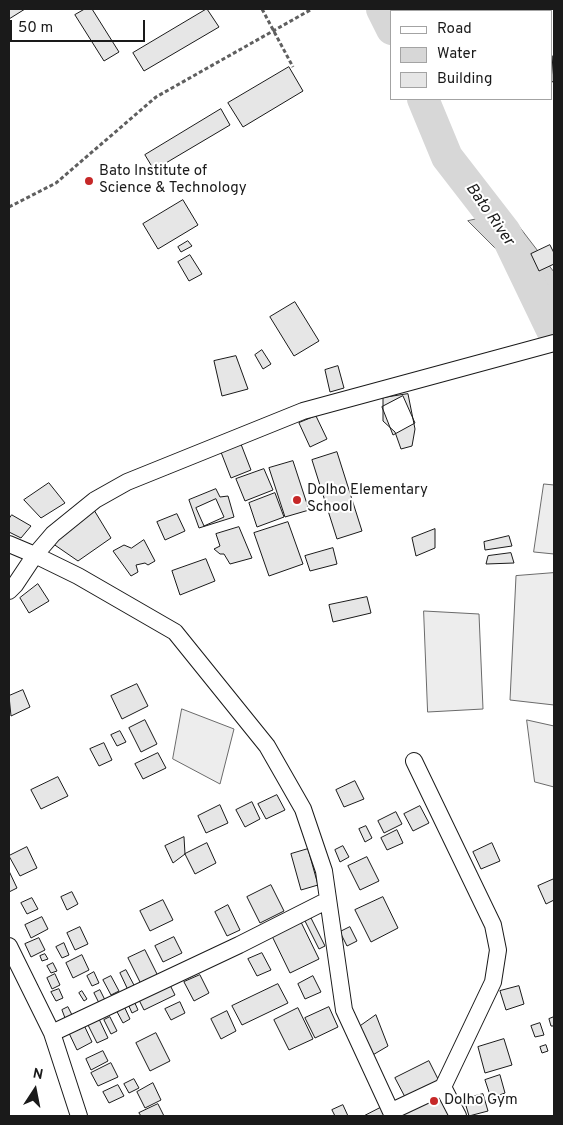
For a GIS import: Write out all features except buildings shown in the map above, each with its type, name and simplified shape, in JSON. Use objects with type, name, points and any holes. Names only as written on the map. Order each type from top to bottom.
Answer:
[{"type":"street","points":[[9,591],[15,586],[35,555],[53,534],[96,500],[127,482],[304,411],[554,343]]},
{"type":"street","points":[[9,544],[78,576],[175,632],[272,754],[303,808],[324,871],[344,1010],[393,1114],[443,1087],[493,982],[498,950],[493,924],[414,761]]},
{"type":"street","points":[[52,1033],[239,946],[328,900]]},
{"type":"street","points":[[9,946],[52,1033],[79,1116]]},
{"type":"street","points":[[443,1087],[458,1116]]},
{"type":"path","points":[[262,9],[273,33],[293,67]]},
{"type":"path","points":[[9,207],[56,183],[156,97],[273,33],[312,9]]},
{"type":"shaded area","points":[[544,484],[554,485],[554,554],[534,552]]},
{"type":"shaded area","points":[[554,573],[554,705],[510,700],[516,576]]},
{"type":"shaded area","points":[[424,611],[479,614],[483,709],[428,712]]},
{"type":"shaded area","points":[[182,709],[234,729],[220,784],[173,759]]},
{"type":"shaded area","points":[[527,720],[554,726],[554,787],[535,782]]},
{"type":"water","points":[[508,212],[554,272],[554,337],[500,253],[468,221]]},
{"type":"waterway","name":"Bato River","points":[[382,9],[390,25]]},
{"type":"waterway","name":"Bato River","points":[[423,100],[447,157],[505,232],[554,334]]},
{"type":"place","name":"Bato Institute of Science & Technology","points":[[89,181]]},
{"type":"place","name":"Dolho Elementary School","points":[[297,500]]},
{"type":"place","name":"Dolho Gym","points":[[434,1101]]}]
